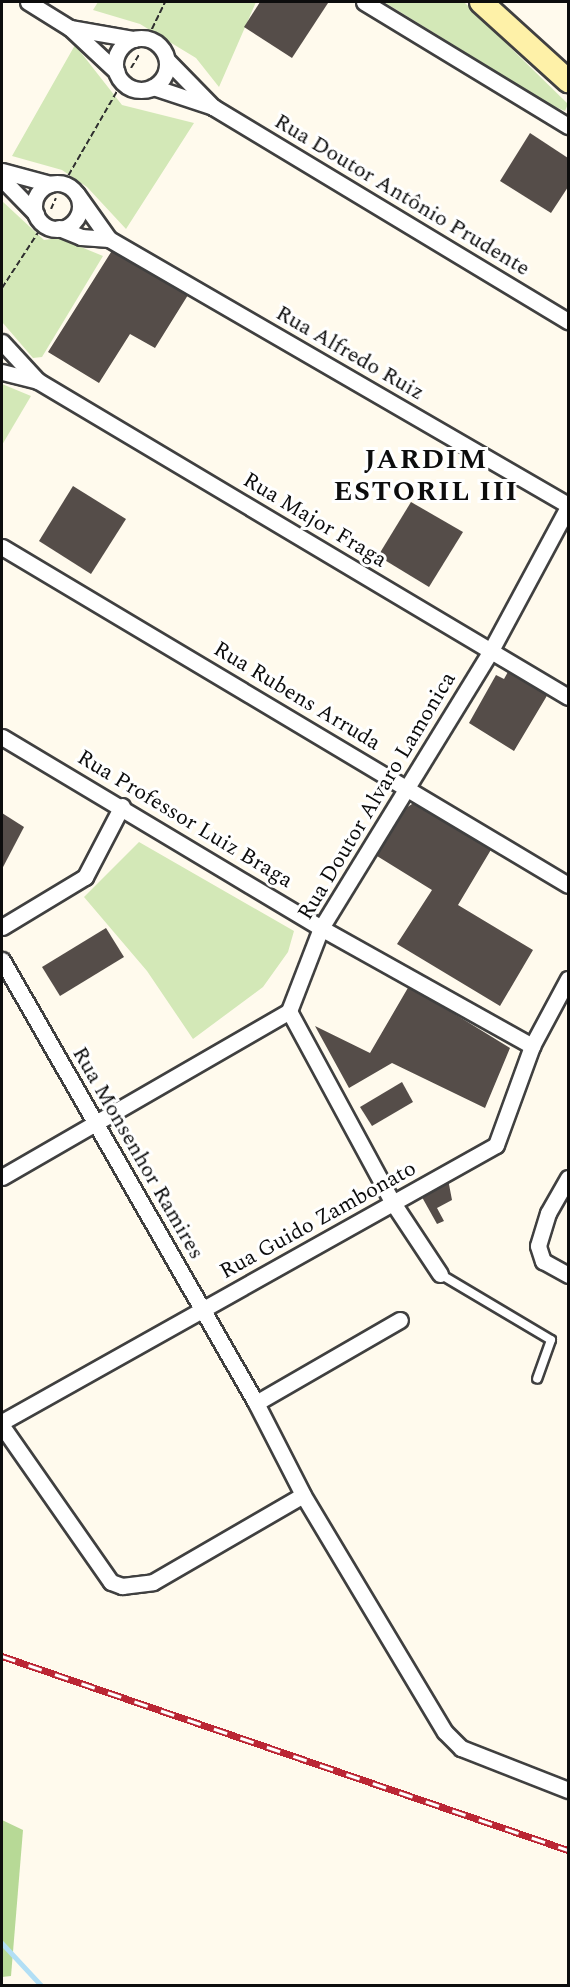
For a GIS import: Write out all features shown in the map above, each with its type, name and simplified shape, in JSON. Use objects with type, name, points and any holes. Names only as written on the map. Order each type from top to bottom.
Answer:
[{"type":"street","points":[[28,2],[70,28],[120,77]]},
{"type":"street","points":[[364,2],[568,126]]},
{"type":"street","points":[[491,5],[568,81]]},
{"type":"street","points":[[70,28],[141,39]]},
{"type":"street","points":[[120,77],[117,56],[141,39]]},
{"type":"street","name":"Rua Doutor Antônio Prudente","points":[[141,39],[159,45],[167,60],[213,107]]},
{"type":"street","points":[[153,87],[164,77],[167,60]]},
{"type":"street","points":[[550,64],[568,93]]},
{"type":"street","name":"Rua Doutor Antônio Prudente","points":[[120,77],[134,89],[153,87],[213,107],[568,321]]},
{"type":"street","name":"Rua Alfredo Ruiz","points":[[2,171],[57,184],[77,194],[109,239],[568,506]]},
{"type":"street","points":[[2,179],[40,219]]},
{"type":"street","points":[[40,219],[38,192],[57,184]]},
{"type":"street","points":[[59,228],[78,216],[77,194]]},
{"type":"street","name":"Rua Alfredo Ruiz","points":[[40,219],[81,237],[109,239]]},
{"type":"street","name":"Rua Major Fraga","points":[[2,342],[38,381],[568,697]]},
{"type":"street","name":"Rua Major Fraga","points":[[2,372],[38,381]]},
{"type":"street","name":"Rua Doutor Alvaro Lamonica","points":[[290,1011],[321,928],[490,652],[568,506]]},
{"type":"street","name":"Rua Rubens Arruda","points":[[2,547],[568,885]]},
{"type":"street","name":"Rua Professor Luiz Braga","points":[[2,737],[122,806],[321,928],[532,1046]]},
{"type":"street","points":[[2,927],[85,877],[122,806]]},
{"type":"street","name":"Rua Monsenhor Ramires","points":[[2,960],[256,1403],[303,1495],[445,1732],[461,1748],[568,1790]]},
{"type":"street","name":"Rua Guido Zambonato","points":[[2,1424],[496,1145],[532,1046],[568,978]]},
{"type":"street","points":[[2,1177],[290,1011],[393,1203],[440,1274]]},
{"type":"street","points":[[568,1178],[548,1213],[538,1246],[543,1261],[568,1275]]},
{"type":"street","points":[[256,1403],[400,1320]]},
{"type":"street","points":[[2,1424],[111,1582],[136,1587],[153,1582],[303,1495]]},
{"type":"lane","points":[[440,1274],[551,1340],[537,1378]]},
{"type":"path","points":[[2,288],[57,184],[165,2]]},
{"type":"green space","points":[[98,2],[256,2],[219,87],[196,58],[140,24],[93,10]]},
{"type":"green space","points":[[384,2],[464,2],[568,104],[565,111],[551,105]]},
{"type":"green space","points":[[75,45],[122,105],[194,123],[126,229],[87,187],[62,170],[12,156]]},
{"type":"green space","points":[[2,201],[44,240],[59,238],[103,256],[42,357],[33,358],[2,322]]},
{"type":"green space","points":[[2,384],[31,396],[2,445]]},
{"type":"green space","points":[[139,842],[294,931],[288,952],[263,987],[193,1039],[147,971],[84,897]]},
{"type":"green space","points":[[2,1820],[23,1830],[11,1976],[2,1977]]},
{"type":"building","points":[[260,2],[328,3],[292,58],[244,27]]},
{"type":"building","points":[[530,133],[568,158],[568,187],[551,213],[500,181]]},
{"type":"building","points":[[113,249],[188,295],[155,348],[130,334],[99,383],[48,352]]},
{"type":"building","points":[[73,486],[126,519],[91,574],[39,541]]},
{"type":"building","points":[[411,502],[463,532],[429,587],[378,556]]},
{"type":"building","points":[[509,670],[548,694],[514,751],[469,723],[496,675],[504,679]]},
{"type":"building","points":[[412,804],[422,804],[492,848],[458,905],[533,950],[500,1006],[397,944],[432,890],[377,856],[403,810]]},
{"type":"building","points":[[2,813],[24,827],[2,869]]},
{"type":"building","points":[[106,928],[124,957],[60,996],[42,967]]},
{"type":"building","points":[[409,986],[510,1048],[485,1108],[392,1063],[349,1088],[315,1026],[370,1053]]},
{"type":"building","points":[[402,1082],[413,1102],[372,1126],[360,1107]]},
{"type":"building","points":[[447,1174],[452,1200],[437,1208],[444,1221],[437,1224],[418,1190]]},
{"type":"waterway","points":[[2,1943],[42,1986]]},
{"type":"railway","points":[[2,1656],[568,1850]]},
{"type":"district","name":"JARDIM ESTORIL III","points":[[426,476]]}]
